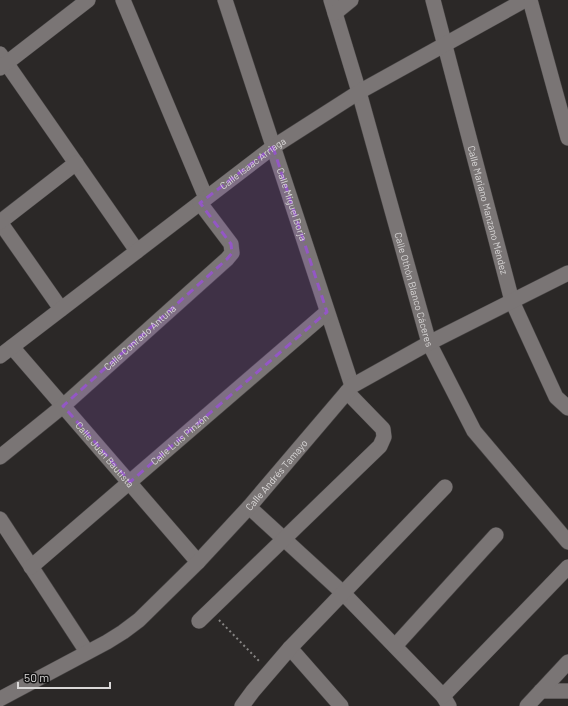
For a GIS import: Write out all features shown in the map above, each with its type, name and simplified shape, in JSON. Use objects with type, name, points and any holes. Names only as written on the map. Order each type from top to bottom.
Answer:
[{"type":"street","points":[[88,0],[2,62],[76,163],[137,251]]},
{"type":"street","name":"Calle Conrado Antuna","points":[[0,457],[63,406],[227,259],[232,252],[231,244],[203,201],[123,0]]},
{"type":"street","name":"Calle Miguel Borja","points":[[225,0],[327,312],[349,389]]},
{"type":"street","points":[[333,6],[351,0]]},
{"type":"street","name":"Calle Mariano Manzano Méndez","points":[[433,0],[446,43],[512,301],[556,396],[568,408]]},
{"type":"street","name":"Calle Isaac Arriaga","points":[[0,356],[273,147],[359,92],[525,0]]},
{"type":"street","points":[[530,0],[568,138]]},
{"type":"street","name":"Calle Othón Blanco Cáceres","points":[[333,6],[359,92],[429,343],[474,431],[568,542]]},
{"type":"street","points":[[61,309],[0,222],[76,163]]},
{"type":"street","name":"Calle Andrés Tamayo","points":[[0,699],[123,632],[139,620],[198,562],[249,507],[349,389],[429,343],[568,273]]},
{"type":"street","name":"Calle Luis Pinzón","points":[[31,567],[327,312]]},
{"type":"street","name":"Calle Juan Bautista","points":[[12,346],[198,562]]},
{"type":"street","points":[[204,616],[380,446],[384,437],[383,429],[349,389]]},
{"type":"street","points":[[242,706],[290,648],[445,486]]},
{"type":"street","points":[[249,507],[343,593],[446,701],[568,567]]},
{"type":"street","points":[[0,519],[87,652]]},
{"type":"street","points":[[395,646],[496,535]]},
{"type":"street","points":[[290,648],[341,706]]},
{"type":"street","points":[[527,706],[568,662]]},
{"type":"street","points":[[541,691],[568,690]]},
{"type":"path","points":[[204,616],[270,672]]},
{"type":"highlighted area","points":[[273,147],[327,312],[130,482],[63,406],[232,253],[231,244],[200,203]]}]
